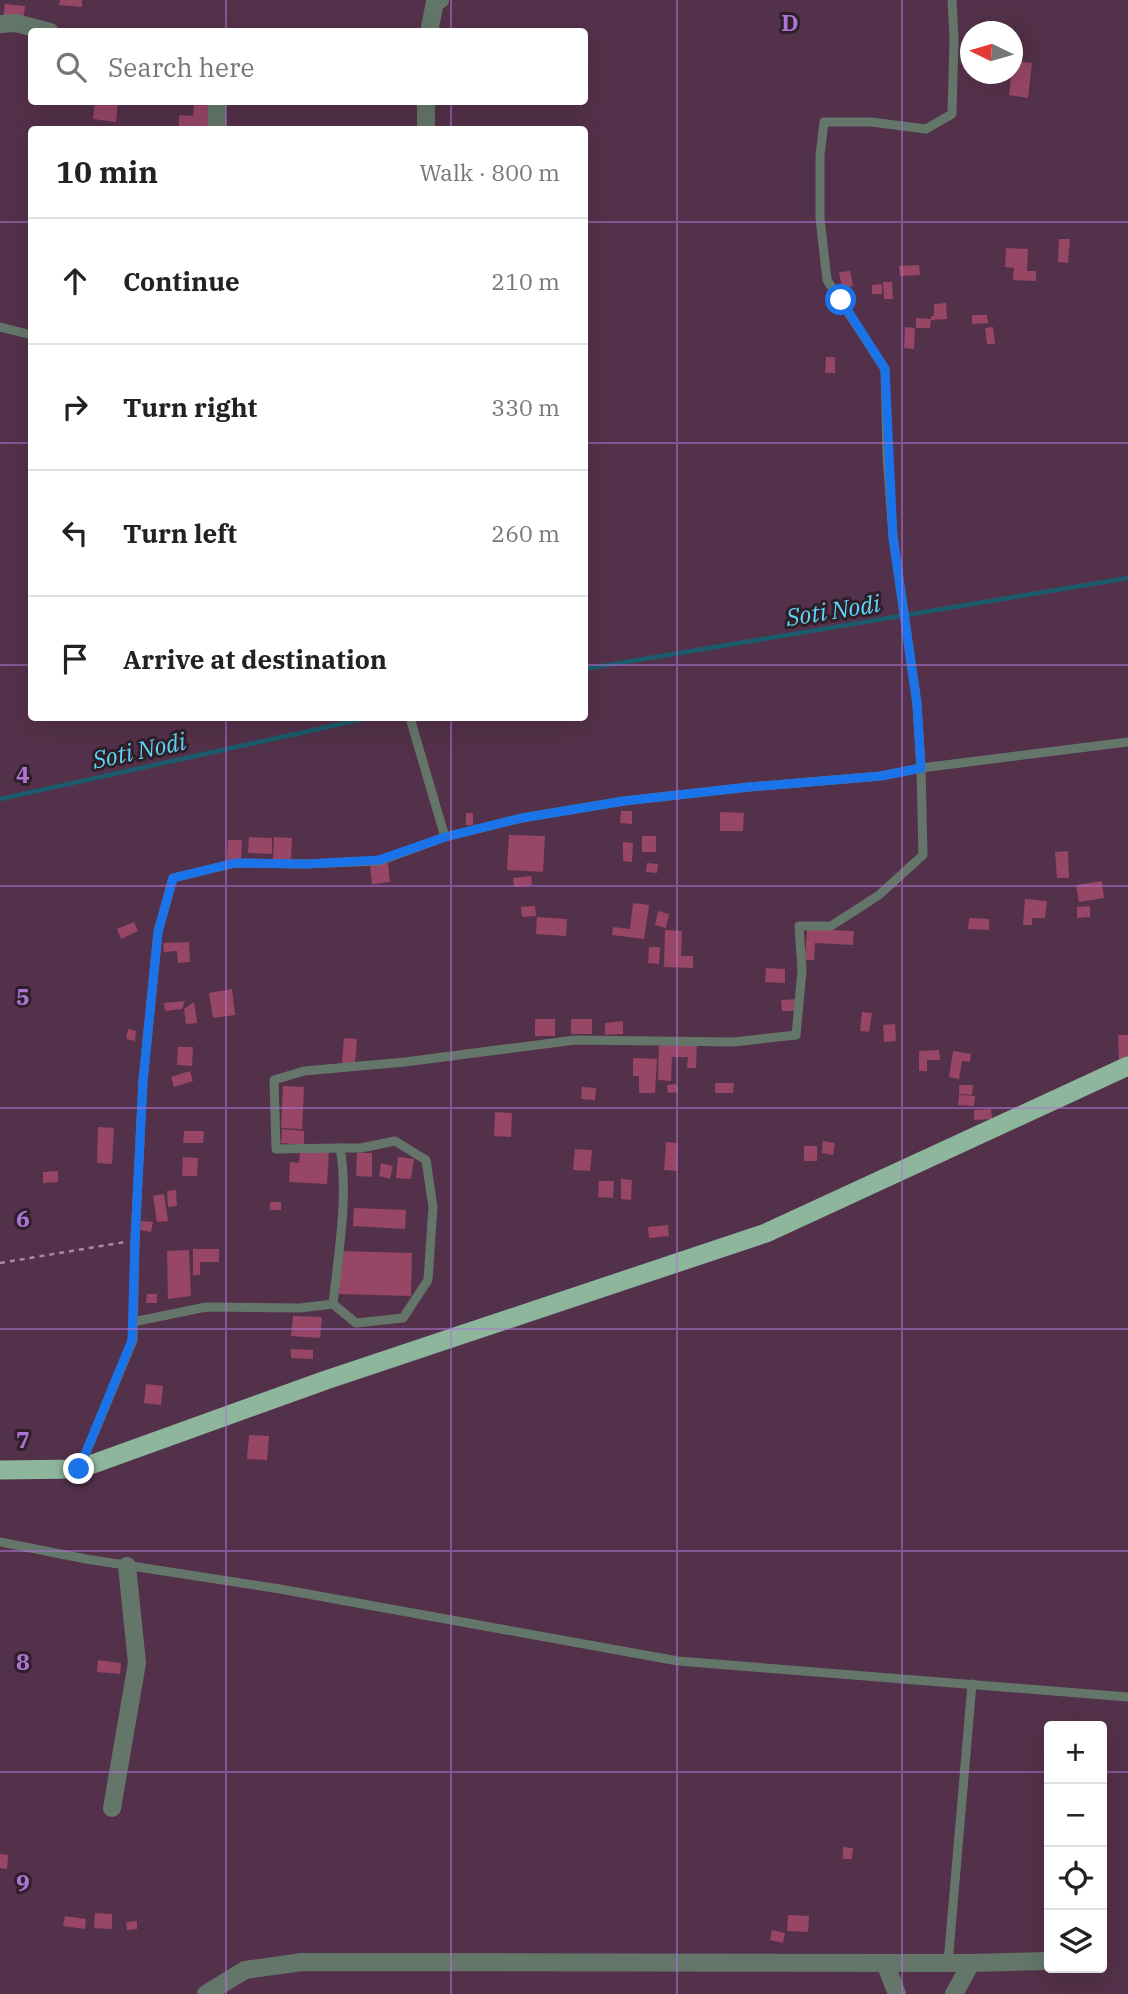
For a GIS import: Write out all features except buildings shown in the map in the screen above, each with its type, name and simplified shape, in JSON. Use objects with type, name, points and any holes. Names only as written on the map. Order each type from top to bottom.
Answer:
[{"type":"highway","points":[[0,1470],[79,1469],[326,1380],[766,1233],[1128,1066]]},
{"type":"street","points":[[430,28],[435,2],[440,0]]},
{"type":"street","points":[[0,24],[16,23],[35,28]]},
{"type":"street","points":[[217,105],[217,126]]},
{"type":"street","points":[[426,105],[426,126]]},
{"type":"street","points":[[112,1808],[137,1663],[127,1566]]},
{"type":"street","points":[[206,1994],[245,1970],[302,1962],[971,1964],[1044,1961]]},
{"type":"street","points":[[886,1964],[897,1994]]},
{"type":"street","points":[[954,1994],[971,1964]]},
{"type":"lane","points":[[133,1322],[206,1307],[300,1308],[333,1304],[356,1323],[403,1318],[428,1280],[433,1207],[426,1160],[395,1140],[361,1148],[276,1149],[274,1080],[304,1071],[405,1062],[575,1040],[734,1042],[796,1035],[802,971],[799,926],[831,926],[879,895],[923,855],[917,704],[893,537],[885,369],[827,280],[820,218],[820,155],[824,122],[871,121],[926,129],[952,114],[952,0]]},
{"type":"lane","points":[[0,327],[28,334]]},
{"type":"lane","points":[[411,721],[445,837]]},
{"type":"lane","points":[[79,1469],[132,1340],[143,1081],[158,932],[173,878],[235,863],[306,864],[379,860],[445,837],[522,818],[624,801],[881,776],[921,768],[1128,742]]},
{"type":"lane","points":[[333,1304],[341,1224],[343,1166],[340,1149]]},
{"type":"lane","points":[[0,1542],[127,1566],[280,1589],[678,1661],[1128,1697]]},
{"type":"lane","points":[[948,1963],[972,1684]]},
{"type":"path","points":[[0,1263],[135,1240]]},
{"type":"waterway","name":"Soti Nodi","points":[[588,668],[1128,578]]},
{"type":"waterway","name":"Soti Nodi","points":[[0,799],[354,721]]},
{"type":"route","points":[[79,1469],[132,1340],[143,1081],[158,932],[173,878],[235,863],[306,864],[379,860],[445,837],[522,818],[624,801],[881,776],[921,768],[917,704],[893,537],[885,369],[841,300]]}]
